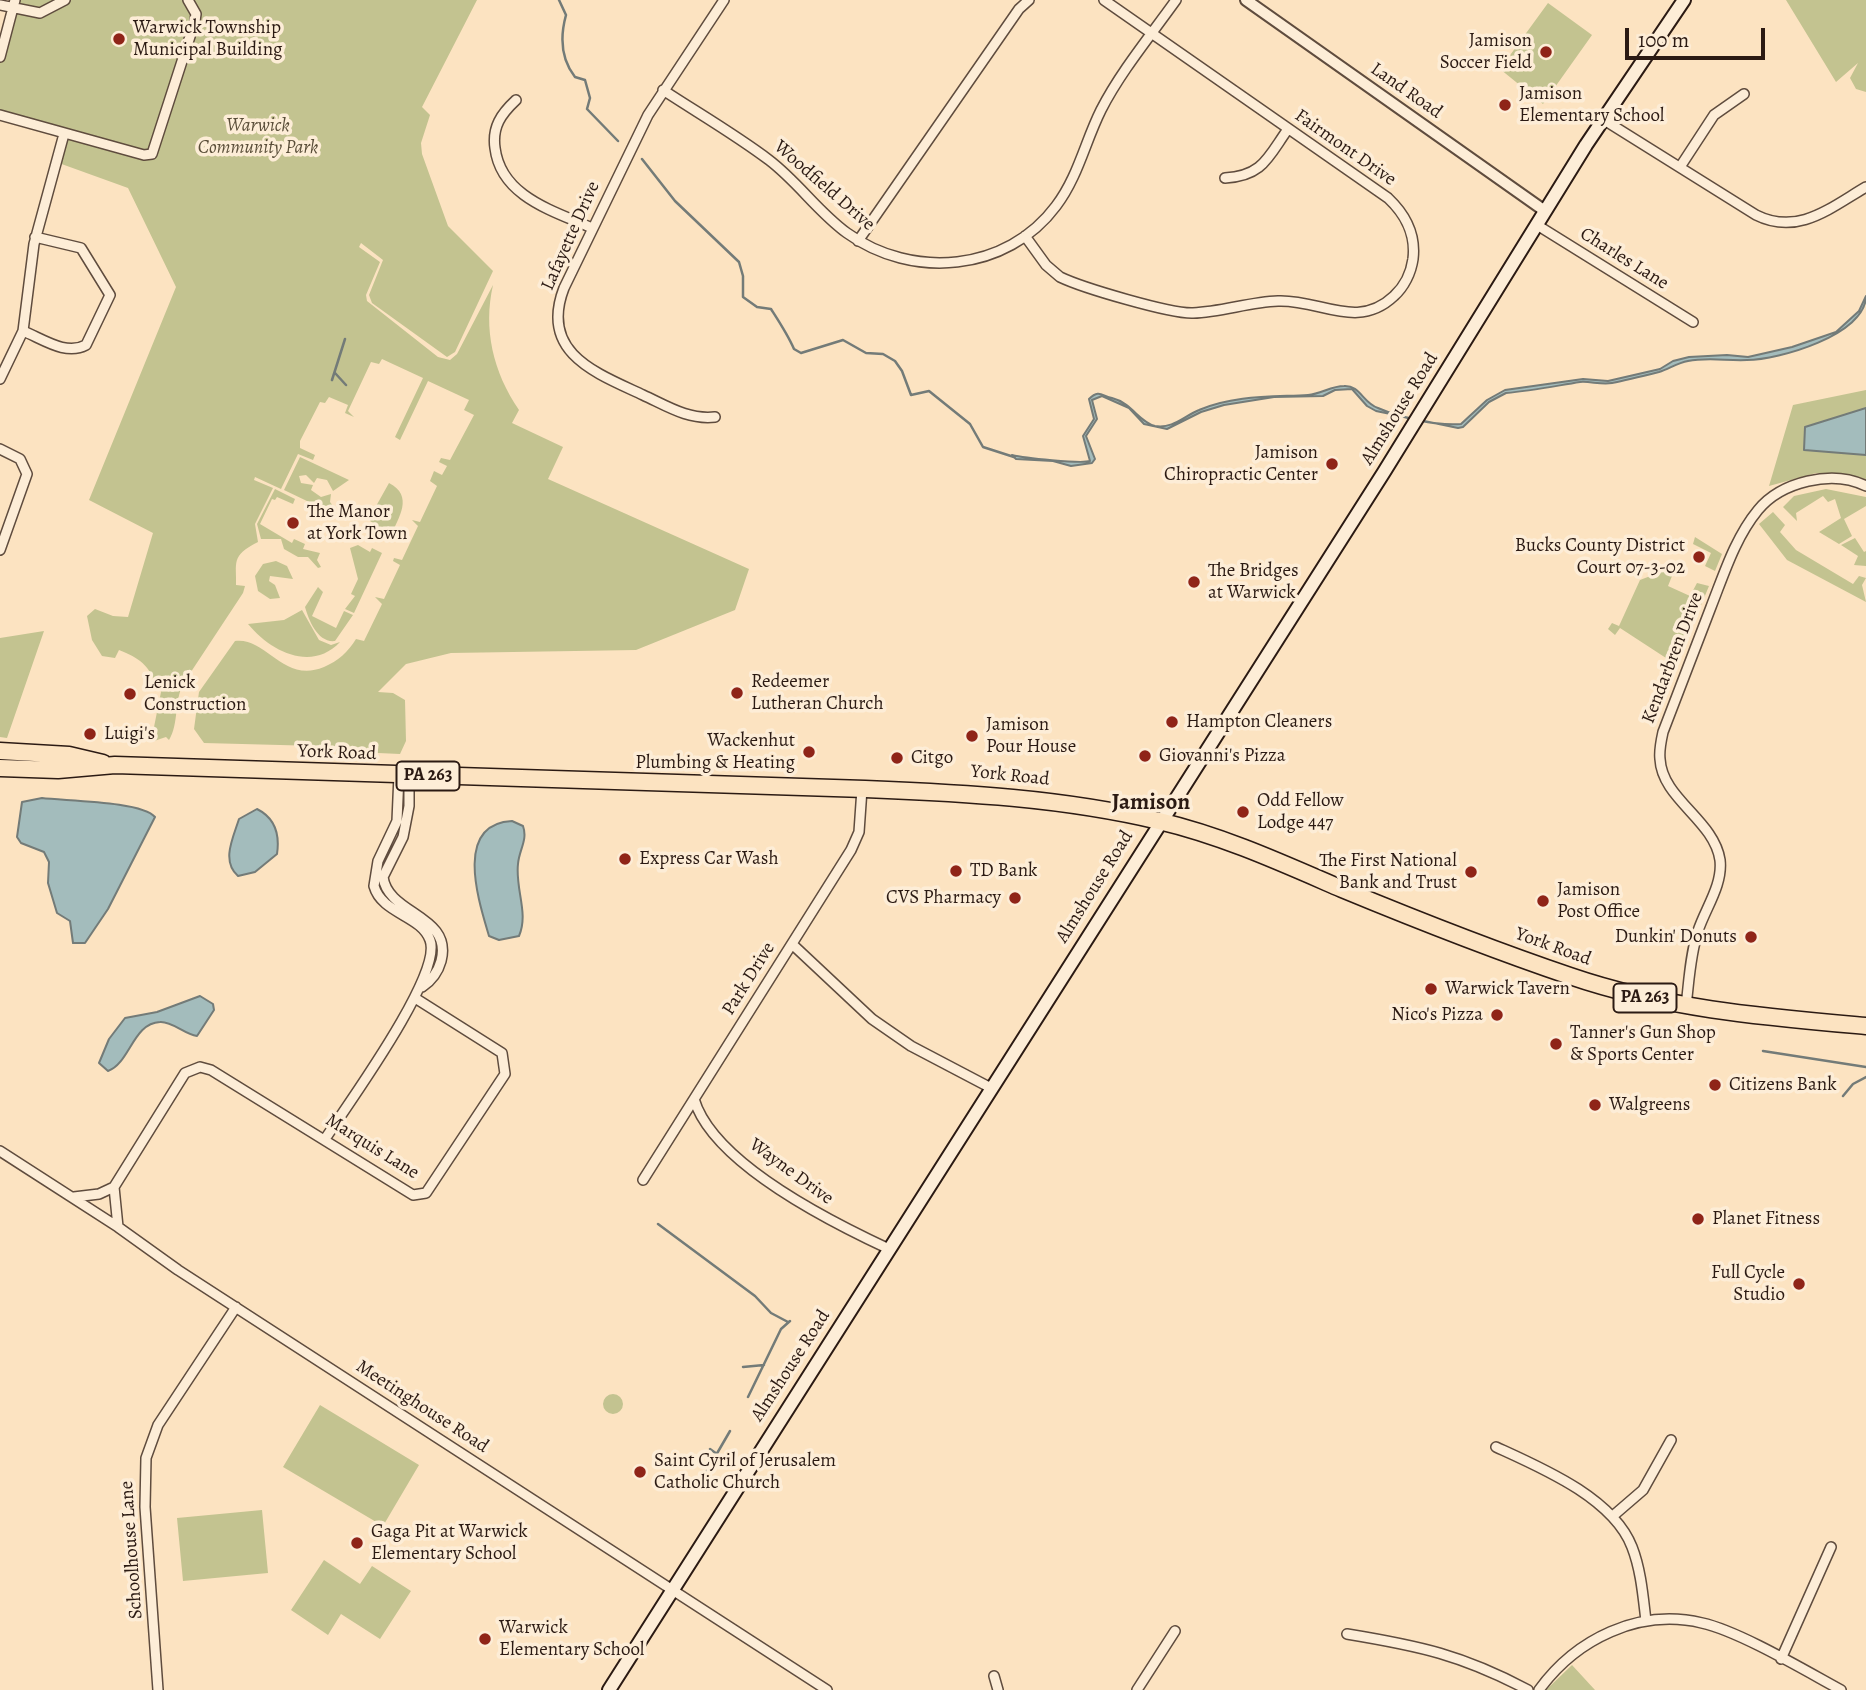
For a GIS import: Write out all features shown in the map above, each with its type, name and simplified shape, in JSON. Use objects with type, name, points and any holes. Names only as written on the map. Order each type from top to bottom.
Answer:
[{"type":"highway","name":"York Road","points":[[0,751],[69,755],[116,765]]},
{"type":"highway","name":"York Road","points":[[0,768],[58,770],[116,765],[862,789],[987,794],[1049,801],[1159,821],[1245,847],[1352,892],[1570,976],[1650,1000],[1866,1026]]},
{"type":"main road","name":"Almshouse Road","points":[[609,1690],[1420,414],[1545,211],[1684,0]]},
{"type":"street","points":[[0,5],[14,4],[40,13],[65,0]]},
{"type":"street","points":[[0,115],[144,155],[152,154],[195,21],[196,14],[188,0]]},
{"type":"street","name":"Lafayette Drive","points":[[715,416],[683,414],[590,370],[566,345],[560,327],[559,301],[592,228],[663,90],[724,0]]},
{"type":"street","points":[[858,241],[1019,9],[1029,0]]},
{"type":"street","name":"Fairmont Drive","points":[[1025,236],[1046,265],[1060,277],[1182,312],[1280,301],[1350,314],[1381,306],[1397,293],[1410,272],[1413,248],[1409,225],[1388,198],[1104,0]]},
{"type":"street","name":"Woodfield Drive","points":[[663,90],[770,161],[858,241],[894,257],[937,264],[982,257],[1025,236],[1049,214],[1066,191],[1101,110],[1176,0]]},
{"type":"street","name":"Land Road","points":[[1246,0],[1545,211]]},
{"type":"street","points":[[0,57],[14,4]]},
{"type":"street","points":[[1680,167],[1718,109],[1744,94]]},
{"type":"street","points":[[516,100],[499,118],[495,134],[496,157],[505,177],[523,196],[592,228]]},
{"type":"street","points":[[1604,120],[1756,215],[1776,223],[1810,220],[1866,187]]},
{"type":"street","points":[[1225,178],[1242,177],[1257,171],[1288,129]]},
{"type":"street","points":[[0,379],[23,331],[35,240],[64,134]]},
{"type":"street","name":"Charles Lane","points":[[1537,225],[1693,322]]},
{"type":"street","points":[[23,331],[69,350],[78,349],[86,345],[110,295],[81,248],[35,240]]},
{"type":"street","points":[[0,449],[20,460],[27,474],[0,550]]},
{"type":"street","name":"Kendarbren Drive","points":[[1686,1006],[1697,932],[1717,884],[1721,863],[1717,846],[1706,828],[1668,783],[1659,758],[1662,732],[1726,569],[1746,526],[1760,508],[1783,489],[1803,483],[1837,480],[1866,485]]},
{"type":"street","points":[[325,1139],[422,986],[430,981],[439,967],[442,943],[429,923],[389,895],[383,877],[403,837],[409,806],[405,775]]},
{"type":"street","name":"Park Drive","points":[[643,1180],[858,838],[862,789]]},
{"type":"street","points":[[792,944],[873,1020],[911,1046],[991,1088]]},
{"type":"street","name":"Marquis Lane","points":[[114,1188],[189,1069],[200,1067],[211,1070],[413,1195],[426,1193],[505,1074],[502,1053],[415,998]]},
{"type":"street","name":"Wayne Drive","points":[[694,1099],[698,1111],[711,1129],[775,1186],[822,1217],[889,1249]]},
{"type":"street","name":"Meetinghouse Road","points":[[0,1151],[74,1197],[236,1307],[671,1591],[827,1690]]},
{"type":"street","points":[[74,1197],[99,1194],[114,1188],[118,1227]]},
{"type":"street","name":"Schoolhouse Lane","points":[[158,1690],[145,1507],[146,1458],[158,1426],[236,1307]]},
{"type":"street","points":[[1614,1516],[1643,1490],[1671,1440]]},
{"type":"street","points":[[1496,1447],[1591,1498],[1614,1516],[1636,1558],[1646,1621]]},
{"type":"street","points":[[1780,1659],[1831,1547]]},
{"type":"street","points":[[1539,1690],[1562,1664],[1586,1645],[1619,1628],[1646,1621],[1672,1619],[1704,1623],[1839,1689]]},
{"type":"street","points":[[1137,1690],[1175,1631]]},
{"type":"street","points":[[1347,1634],[1442,1652],[1474,1663],[1528,1690]]},
{"type":"street","points":[[994,1676],[998,1690]]},
{"type":"green space","name":"Warwick Community Park","points":[[15,0],[477,0],[422,107],[430,115],[421,143],[422,154],[448,226],[493,271],[455,352],[447,357],[372,303],[369,295],[383,260],[361,243],[359,247],[380,262],[366,295],[367,301],[438,357],[450,360],[457,354],[493,285],[489,318],[492,350],[503,381],[519,410],[512,423],[563,447],[548,479],[749,569],[735,610],[636,650],[451,653],[406,664],[378,692],[393,693],[405,700],[406,741],[400,754],[334,751],[318,746],[204,743],[194,729],[199,692],[235,641],[257,646],[297,670],[310,671],[338,659],[356,639],[364,641],[382,604],[375,597],[384,599],[400,565],[393,561],[394,558],[402,560],[418,526],[412,520],[420,522],[437,486],[430,481],[434,471],[442,475],[447,466],[439,462],[441,458],[450,460],[474,415],[464,410],[469,400],[428,381],[400,440],[395,437],[423,378],[382,359],[379,364],[371,362],[348,411],[354,417],[345,413],[348,405],[329,397],[325,403],[320,402],[300,441],[300,448],[315,455],[313,460],[298,454],[281,489],[255,477],[254,480],[273,488],[255,524],[258,542],[243,552],[237,560],[236,585],[245,586],[243,593],[183,684],[169,740],[166,737],[151,742],[162,687],[156,687],[147,668],[132,656],[119,650],[115,658],[102,656],[92,640],[87,616],[95,609],[113,616],[128,617],[153,533],[89,500],[176,287],[128,188],[56,162],[63,134],[0,116],[0,57]]},
{"type":"green space","points":[[1786,0],[1866,0],[1866,92],[1856,89],[1850,78],[1858,63],[1836,82]]},
{"type":"green space","name":"Jamison Soccer Field","points":[[1548,3],[1592,35],[1543,104],[1500,69]]},
{"type":"green space","points":[[1866,390],[1866,408],[1805,427],[1805,450],[1866,455],[1866,479],[1816,473],[1769,486],[1793,405]]},
{"type":"green space","points":[[300,457],[349,480],[333,491],[327,480],[317,478],[314,483],[306,475],[299,476],[301,483],[313,485],[311,490],[321,497],[331,494],[330,502],[336,510],[334,514],[284,490]]},
{"type":"green space","points":[[389,483],[397,488],[403,501],[390,537],[371,528],[373,523],[370,521],[379,510],[375,508]]},
{"type":"green space","points":[[275,489],[295,499],[293,504],[277,497],[272,499],[260,524],[292,543],[294,539],[305,544],[303,549],[320,553],[317,560],[321,567],[318,568],[308,557],[298,557],[284,549],[281,539],[261,539],[257,524]]},
{"type":"green space","points":[[1826,489],[1866,497],[1866,506],[1844,519],[1852,536],[1839,544],[1819,532],[1841,518],[1835,499],[1828,502],[1823,496],[1796,513],[1797,521],[1783,507],[1794,496]]},
{"type":"green space","points":[[1773,512],[1785,525],[1780,532],[1796,550],[1853,584],[1859,576],[1866,578],[1862,585],[1866,602],[1787,560],[1759,524]]},
{"type":"green space","points":[[1695,537],[1722,554],[1715,571],[1705,566],[1711,553],[1693,544]]},
{"type":"green space","points":[[1855,538],[1864,552],[1866,551],[1866,566],[1854,565],[1858,556],[1841,545]]},
{"type":"green space","points":[[358,545],[370,552],[372,548],[382,553],[354,613],[345,609],[355,596],[351,594],[358,579],[350,548]]},
{"type":"green space","points":[[276,561],[287,566],[293,579],[270,576],[269,581],[275,585],[280,598],[270,599],[258,591],[255,576],[263,564]]},
{"type":"green space","points":[[1666,570],[1672,576],[1668,586],[1690,596],[1697,583],[1709,586],[1674,670],[1663,664],[1666,658],[1620,628],[1615,635],[1608,629],[1612,623],[1619,626],[1640,580]]},
{"type":"green space","points":[[318,587],[323,592],[312,616],[336,628],[344,611],[353,615],[335,641],[329,641],[319,635],[305,607]]},
{"type":"green space","points":[[302,610],[319,640],[331,645],[340,642],[317,656],[292,655],[268,643],[248,624],[284,620]]},
{"type":"green space","points":[[44,631],[7,738],[0,737],[0,638]]},
{"type":"green space","points":[[609,1394],[617,1394],[623,1404],[617,1414],[609,1414],[603,1408],[603,1400]]},
{"type":"green space","points":[[320,1405],[419,1465],[383,1526],[283,1467]]},
{"type":"green space","points":[[262,1510],[268,1573],[183,1581],[177,1518]]},
{"type":"green space","points":[[324,1560],[360,1584],[372,1566],[411,1591],[380,1639],[341,1614],[328,1635],[291,1610]]},
{"type":"green space","points":[[1572,1665],[1595,1690],[1546,1690]]},
{"type":"water","points":[[1866,296],[1862,310],[1852,322],[1837,333],[1818,343],[1798,350],[1761,359],[1688,361],[1659,372],[1612,383],[1580,382],[1506,393],[1489,402],[1463,427],[1433,423],[1461,424],[1487,400],[1505,390],[1583,379],[1608,381],[1660,369],[1673,361],[1689,357],[1748,357],[1792,347],[1836,332],[1859,311]]},
{"type":"water","points":[[1344,386],[1354,388],[1373,406],[1402,416],[1376,411],[1367,406],[1352,389],[1335,390],[1323,396],[1274,397],[1224,405],[1201,412],[1167,429],[1144,424],[1129,408],[1102,396],[1092,400],[1097,419],[1086,436],[1095,459],[1092,463],[1071,466],[1053,461],[1016,459],[1012,455],[1090,461],[1083,436],[1094,419],[1089,399],[1098,394],[1119,400],[1130,408],[1144,421],[1155,426],[1173,424],[1199,410],[1226,402],[1253,398],[1308,395]]},
{"type":"water","points":[[1866,408],[1866,455],[1804,450],[1805,427]]},
{"type":"water","points":[[42,798],[120,805],[147,812],[155,817],[108,909],[85,943],[73,943],[70,921],[57,913],[48,883],[49,862],[44,852],[21,843],[17,837],[22,802]]},
{"type":"water","points":[[257,809],[268,817],[275,827],[277,854],[255,872],[238,876],[230,863],[232,841],[239,819]]},
{"type":"water","points":[[512,821],[523,826],[524,831],[518,873],[523,919],[519,936],[499,940],[489,936],[480,904],[476,885],[476,850],[482,835],[494,825]]},
{"type":"water","points":[[200,996],[213,1004],[214,1010],[197,1036],[165,1022],[151,1024],[137,1036],[115,1067],[108,1071],[99,1063],[109,1039],[125,1018],[157,1012]]},
{"type":"waterway","points":[[559,0],[566,15],[562,39],[566,62],[575,77],[585,80],[590,98],[587,109],[618,141]]},
{"type":"waterway","points":[[642,159],[675,201],[739,262],[743,276],[743,297],[757,307],[771,309],[794,349],[801,353],[843,340],[866,353],[883,354],[895,361],[902,371],[911,395],[929,391],[970,424],[983,447],[1014,457]]},
{"type":"waterway","points":[[332,380],[345,339]]},
{"type":"waterway","points":[[335,373],[346,385]]},
{"type":"waterway","points":[[1763,1051],[1866,1067]]},
{"type":"waterway","points":[[1843,1096],[1853,1084],[1866,1077]]},
{"type":"waterway","points":[[658,1224],[755,1296],[771,1313],[788,1322]]},
{"type":"waterway","points":[[748,1397],[781,1329],[790,1321]]},
{"type":"waterway","points":[[743,1367],[764,1365]]},
{"type":"waterway","points":[[701,1481],[730,1431]]},
{"type":"waterway","points":[[710,1449],[717,1454]]},
{"type":"place","name":"Warwick Township Municipal Building","points":[[119,39]]},
{"type":"place","name":"Jamison Soccer Field","points":[[1546,52]]},
{"type":"place","name":"Jamison Elementary School","points":[[1505,105]]},
{"type":"place","name":"Jamison Chiropractic Center","points":[[1332,464]]},
{"type":"place","name":"The Manor at York Town","points":[[293,523]]},
{"type":"place","name":"Bucks County District Court 07-3-02","points":[[1699,557]]},
{"type":"place","name":"The Bridges at Warwick","points":[[1194,582]]},
{"type":"place","name":"Redeemer Lutheran Church","points":[[737,693]]},
{"type":"place","name":"Lenick Construction","points":[[130,694]]},
{"type":"place","name":"Hampton Cleaners","points":[[1172,722]]},
{"type":"place","name":"Luigi's","points":[[90,734]]},
{"type":"place","name":"Jamison Pour House","points":[[972,736]]},
{"type":"place","name":"Wackenhut Plumbing & Heating","points":[[809,752]]},
{"type":"place","name":"Giovanni's Pizza","points":[[1145,756]]},
{"type":"place","name":"Citgo","points":[[897,758]]},
{"type":"place","name":"Odd Fellow Lodge 447","points":[[1243,812]]},
{"type":"place","name":"Express Car Wash","points":[[625,859]]},
{"type":"place","name":"TD Bank","points":[[956,871]]},
{"type":"place","name":"The First National Bank and Trust","points":[[1471,872]]},
{"type":"place","name":"CVS Pharmacy","points":[[1015,898]]},
{"type":"place","name":"Jamison Post Office","points":[[1543,901]]},
{"type":"place","name":"Dunkin' Donuts","points":[[1751,937]]},
{"type":"place","name":"Warwick Tavern","points":[[1431,989]]},
{"type":"place","name":"Nico's Pizza","points":[[1497,1015]]},
{"type":"place","name":"Tanner's Gun Shop & Sports Center","points":[[1556,1044]]},
{"type":"place","name":"Citizens Bank","points":[[1715,1085]]},
{"type":"place","name":"Walgreens","points":[[1595,1105]]},
{"type":"place","name":"Planet Fitness","points":[[1698,1219]]},
{"type":"place","name":"Full Cycle Studio","points":[[1799,1284]]},
{"type":"place","name":"Saint Cyril of Jerusalem Catholic Church","points":[[640,1472]]},
{"type":"place","name":"Gaga Pit at Warwick Elementary School","points":[[357,1543]]},
{"type":"place","name":"Warwick Elementary School","points":[[485,1639]]},
{"type":"district","name":"Jamison","points":[[1151,803]]}]
